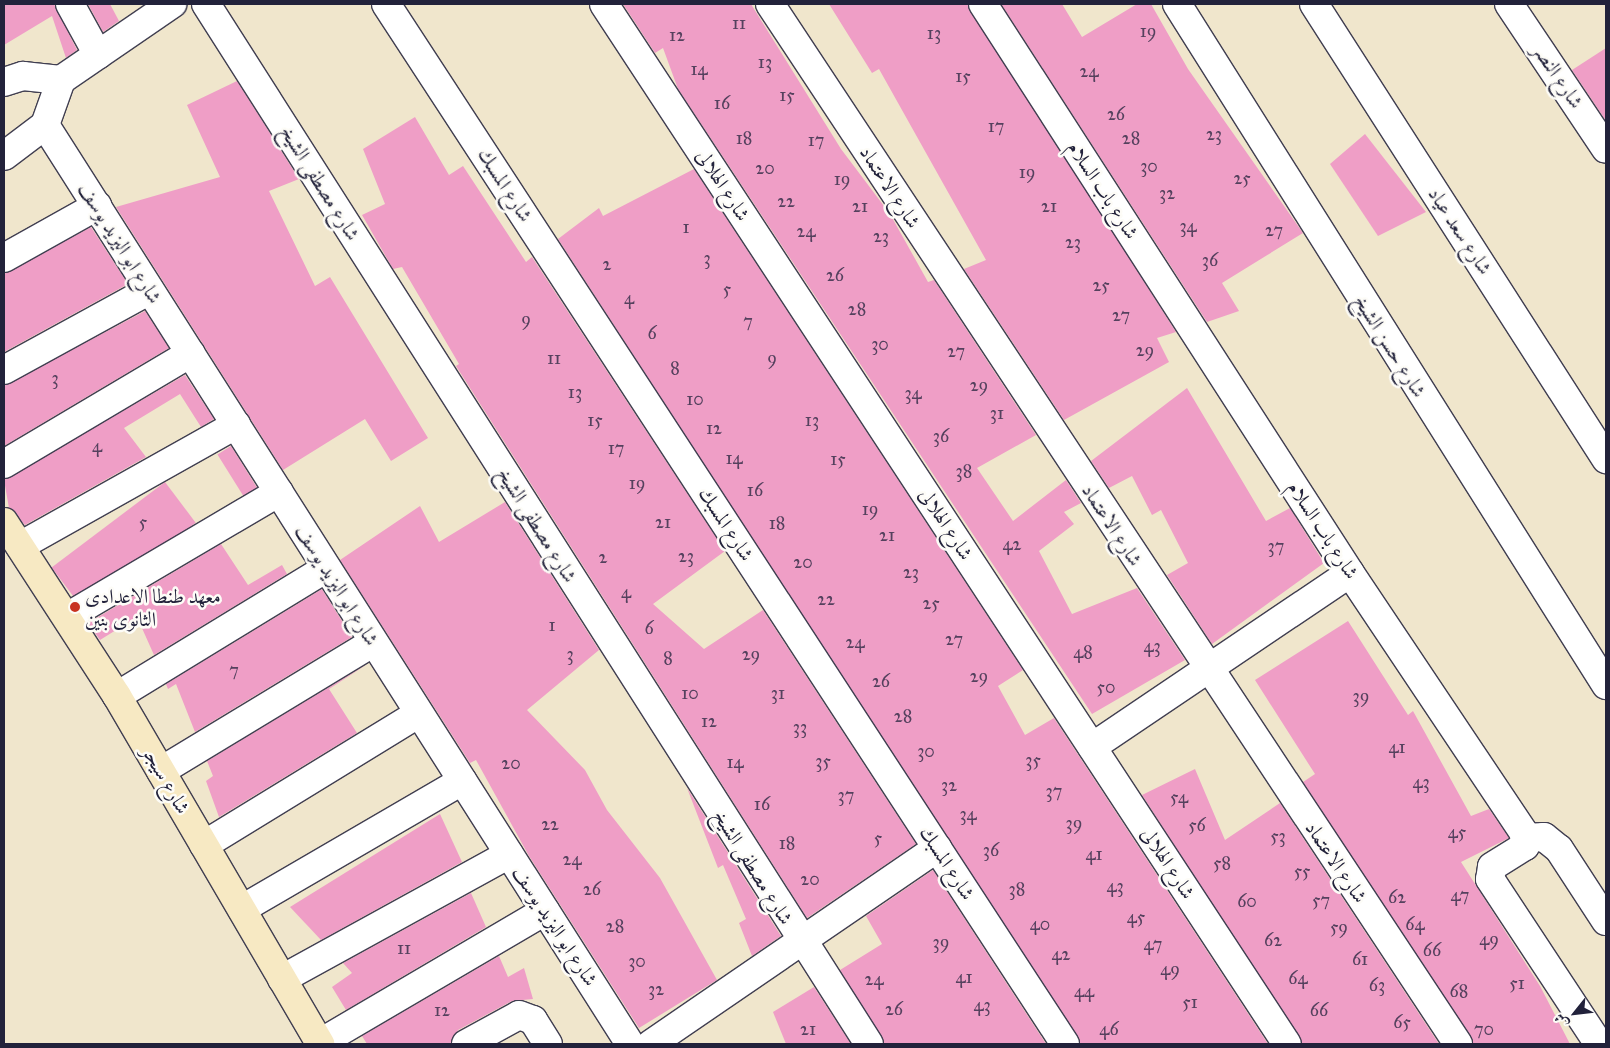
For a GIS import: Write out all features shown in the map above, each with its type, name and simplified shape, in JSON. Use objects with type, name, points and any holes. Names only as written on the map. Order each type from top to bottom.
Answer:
[{"type":"main road","name":"شارع سيجر","points":[[4,522],[117,696],[320,1044]]},
{"type":"street","points":[[70,4],[98,55]]},
{"type":"street","points":[[4,156],[46,125],[61,80],[172,4]]},
{"type":"street","name":"شارع مصطفى الشيخ","points":[[206,4],[800,941],[869,1044]]},
{"type":"street","name":"شارع المسبك","points":[[386,4],[1065,1044]]},
{"type":"street","name":"شارع الهلالى","points":[[604,4],[1287,1044]]},
{"type":"street","name":"شارع الاعتماد","points":[[770,4],[1207,669],[1458,1044]]},
{"type":"street","name":"شارع باب السلام","points":[[983,4],[1350,573],[1526,838]]},
{"type":"street","name":"شارع حسن الشيخ","points":[[1177,4],[1606,685]]},
{"type":"street","name":"شارع سعد عياد","points":[[1314,4],[1606,459]]},
{"type":"street","name":"شارع النصر","points":[[1509,4],[1606,149]]},
{"type":"street","points":[[4,82],[23,76],[61,80]]},
{"type":"street","name":"شارع ابو اليزيد يوسف","points":[[46,125],[279,492],[372,643],[630,1044]]},
{"type":"street","points":[[4,258],[97,206]]},
{"type":"street","points":[[4,370],[150,290]]},
{"type":"street","points":[[4,464],[191,353]]},
{"type":"street","points":[[20,546],[236,425]]},
{"type":"street","points":[[67,617],[279,492]]},
{"type":"street","points":[[117,696],[325,569]]},
{"type":"street","points":[[1092,747],[1350,573]]},
{"type":"street","points":[[161,771],[372,643]]},
{"type":"street","points":[[204,845],[418,714]]},
{"type":"street","points":[[242,909],[462,781]]},
{"type":"street","points":[[1599,1044],[1490,879],[1492,867],[1522,850],[1526,838],[1553,842],[1606,921]]},
{"type":"street","points":[[651,1044],[937,848]]},
{"type":"street","points":[[282,979],[509,854]]},
{"type":"street","points":[[320,1044],[545,912]]},
{"type":"street","points":[[466,1044],[519,1016],[533,1020],[548,1044]]},
{"type":"building","points":[[4,4],[54,4],[77,50],[66,58],[52,16],[4,45]]},
{"type":"building","points":[[88,4],[110,4],[119,21],[103,32]]},
{"type":"building","points":[[623,4],[751,4],[841,149],[890,214],[928,282],[934,280],[1036,435],[977,468],[1013,521],[1066,480],[1081,503],[1064,512],[1074,524],[1039,551],[1072,614],[1137,588],[1185,660],[1092,714],[678,89],[663,48],[655,53]]},
{"type":"building","points":[[829,4],[968,4],[1176,332],[1157,338],[1169,362],[1064,420],[964,269],[986,260],[879,69],[872,73]]},
{"type":"building","points":[[1001,4],[1062,4],[1082,37],[1137,4],[1151,4],[1188,69],[1303,233],[1222,283],[1239,311],[1207,322]]},
{"type":"building","points":[[1606,48],[1606,121],[1572,70]]},
{"type":"building","points":[[237,81],[299,179],[269,191],[315,286],[330,277],[428,438],[391,461],[365,419],[283,470],[116,207],[220,177],[187,105]]},
{"type":"building","points":[[415,117],[449,175],[463,166],[526,262],[532,257],[725,551],[653,604],[704,649],[763,610],[916,844],[807,918],[456,366],[459,364],[402,267],[393,269],[362,215],[385,204],[363,149]]},
{"type":"building","points":[[1365,134],[1426,212],[1378,236],[1330,164]]},
{"type":"building","points":[[694,169],[1023,670],[998,686],[1025,735],[1054,718],[1268,1044],[1080,1044],[558,239],[599,208],[603,216]]},
{"type":"building","points":[[91,227],[128,284],[4,352],[4,274]]},
{"type":"building","points":[[145,311],[169,348],[4,446],[4,386]]},
{"type":"building","points":[[185,375],[214,419],[201,427],[180,394],[124,428],[146,457],[25,525],[9,508],[4,480]]},
{"type":"building","points":[[1187,388],[1266,521],[1290,508],[1324,563],[1212,644],[1167,575],[1188,563],[1161,510],[1152,515],[1132,476],[1109,488],[1091,461]]},
{"type":"building","points":[[231,446],[257,488],[243,496],[217,454]]},
{"type":"building","points":[[165,482],[196,523],[82,608],[52,567]]},
{"type":"building","points":[[505,502],[599,650],[527,710],[585,770],[607,810],[660,878],[717,980],[639,1028],[529,856],[476,760],[470,763],[340,560],[420,506],[439,542]]},
{"type":"building","points":[[221,544],[248,585],[282,565],[287,574],[154,655],[137,617],[100,640],[88,623]]},
{"type":"building","points":[[322,589],[352,637],[195,732],[176,684],[168,689],[166,684]]},
{"type":"building","points":[[1348,621],[1408,715],[1413,711],[1471,816],[1489,809],[1509,838],[1461,862],[1540,986],[1570,1044],[1473,1044],[1303,782],[1315,774],[1255,680]]},
{"type":"building","points":[[369,663],[329,689],[357,733],[219,817],[206,781],[213,776],[207,761]]},
{"type":"building","points":[[1195,769],[1225,840],[1280,803],[1439,1044],[1302,1044],[1142,795]]},
{"type":"building","points":[[687,788],[781,936],[752,956],[739,923],[746,919],[723,865],[718,868]]},
{"type":"building","points":[[440,814],[462,862],[321,940],[290,907]]},
{"type":"building","points":[[933,870],[1046,1044],[884,1044],[840,970],[882,944],[866,916]]},
{"type":"building","points":[[471,893],[486,927],[346,1010],[332,987],[352,973],[343,963]]},
{"type":"building","points":[[499,956],[508,977],[524,968],[533,999],[512,1001],[458,1030],[450,1044],[367,1044],[362,1036]]},
{"type":"building","points":[[814,987],[851,1044],[786,1044],[773,1012]]},
{"type":"place","name":"معهد طنطا الاعدادى الثانوى بنين","points":[[75,607]]}]
